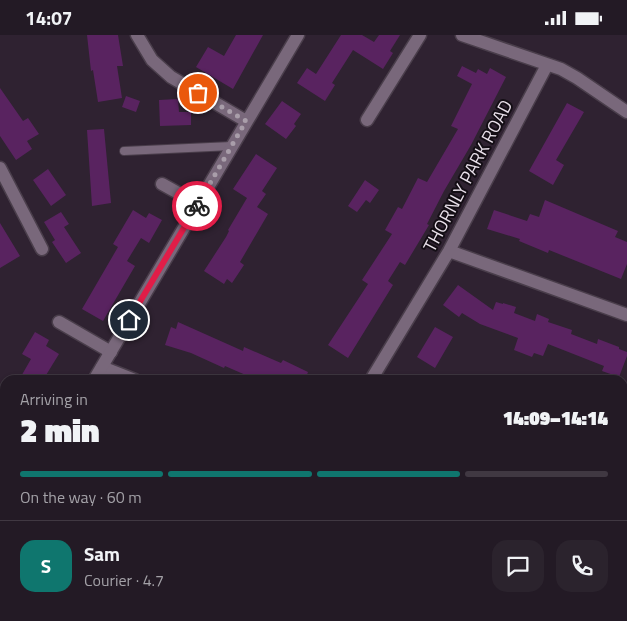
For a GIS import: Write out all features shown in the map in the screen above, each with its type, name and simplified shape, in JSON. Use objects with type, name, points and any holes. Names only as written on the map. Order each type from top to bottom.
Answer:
[{"type":"street","points":[[137,35],[152,60],[171,77],[246,121]]},
{"type":"street","points":[[97,375],[298,35]]},
{"type":"street","points":[[367,120],[420,35]]},
{"type":"street","points":[[462,35],[485,39],[561,69],[627,112]]},
{"type":"street","name":"THORNLY PARK ROAD","points":[[374,375],[449,251],[547,65]]},
{"type":"street","points":[[0,168],[42,249]]},
{"type":"street","points":[[162,184],[198,204]]},
{"type":"street","points":[[449,251],[627,315]]},
{"type":"street","points":[[59,322],[111,352]]},
{"type":"street","points":[[102,367],[122,375]]},
{"type":"lane","points":[[124,151],[232,146]]},
{"type":"building","points":[[87,35],[118,35],[123,66],[117,66],[122,98],[98,102],[93,70],[91,71]]},
{"type":"building","points":[[236,35],[263,35],[233,89],[196,67],[208,47],[224,56]]},
{"type":"building","points":[[341,35],[362,35],[374,42],[379,35],[400,35],[390,51],[393,53],[383,69],[353,50],[332,83],[335,85],[325,101],[297,83],[307,68],[316,74]]},
{"type":"building","points":[[462,66],[476,73],[478,69],[487,74],[490,68],[506,77],[471,145],[444,191],[427,224],[429,225],[405,265],[400,262],[388,281],[393,285],[348,358],[328,345],[368,284],[362,280],[392,234],[385,230],[398,207],[402,209],[418,178],[427,182],[458,129],[451,126],[472,84],[457,76]]},
{"type":"building","points":[[0,88],[23,121],[28,118],[39,134],[27,141],[32,149],[16,160],[0,136]]},
{"type":"building","points":[[126,96],[140,101],[136,112],[122,107]]},
{"type":"building","points":[[178,99],[179,112],[191,112],[191,125],[160,126],[159,100]]},
{"type":"building","points":[[282,101],[301,114],[294,124],[296,126],[286,139],[265,124]]},
{"type":"building","points":[[567,103],[584,112],[556,160],[564,165],[553,185],[529,171]]},
{"type":"building","points":[[104,129],[111,203],[92,206],[87,130]]},
{"type":"building","points":[[256,154],[277,168],[262,191],[266,194],[257,207],[268,214],[240,262],[244,265],[232,283],[227,279],[224,284],[204,271],[226,237],[228,230],[247,198],[233,189]]},
{"type":"building","points":[[48,169],[66,195],[51,206],[33,180]]},
{"type":"building","points":[[365,180],[379,190],[370,203],[366,200],[357,212],[348,206]]},
{"type":"building","points":[[545,200],[618,231],[615,237],[627,242],[627,264],[621,279],[549,250],[548,253],[519,241],[520,239],[487,229],[494,210],[527,221],[530,214],[539,217]]},
{"type":"building","points":[[133,210],[146,218],[149,213],[162,220],[149,243],[141,238],[127,261],[135,266],[103,321],[82,309],[118,247],[113,244]]},
{"type":"building","points":[[61,212],[69,224],[64,227],[81,253],[66,263],[52,242],[55,240],[44,222]]},
{"type":"building","points":[[0,223],[20,256],[0,268]]},
{"type":"building","points":[[458,285],[493,310],[496,302],[516,307],[514,313],[535,321],[537,314],[549,319],[548,322],[572,330],[571,334],[597,344],[598,339],[619,347],[619,349],[627,352],[627,356],[620,375],[602,371],[604,366],[548,344],[543,356],[534,353],[532,357],[514,350],[518,338],[480,324],[462,313],[459,317],[443,305]]},
{"type":"building","points":[[178,322],[243,351],[244,347],[281,363],[283,360],[308,372],[307,375],[246,375],[225,366],[224,368],[191,353],[165,345],[171,327],[176,329]]},
{"type":"building","points":[[435,327],[453,337],[435,368],[417,357]]},
{"type":"building","points":[[35,332],[49,340],[46,346],[59,354],[46,375],[22,375],[31,359],[22,354]]},
{"type":"way so far","points":[[197,206],[246,121],[198,93]]},
{"type":"route","points":[[129,320],[197,206]]}]
